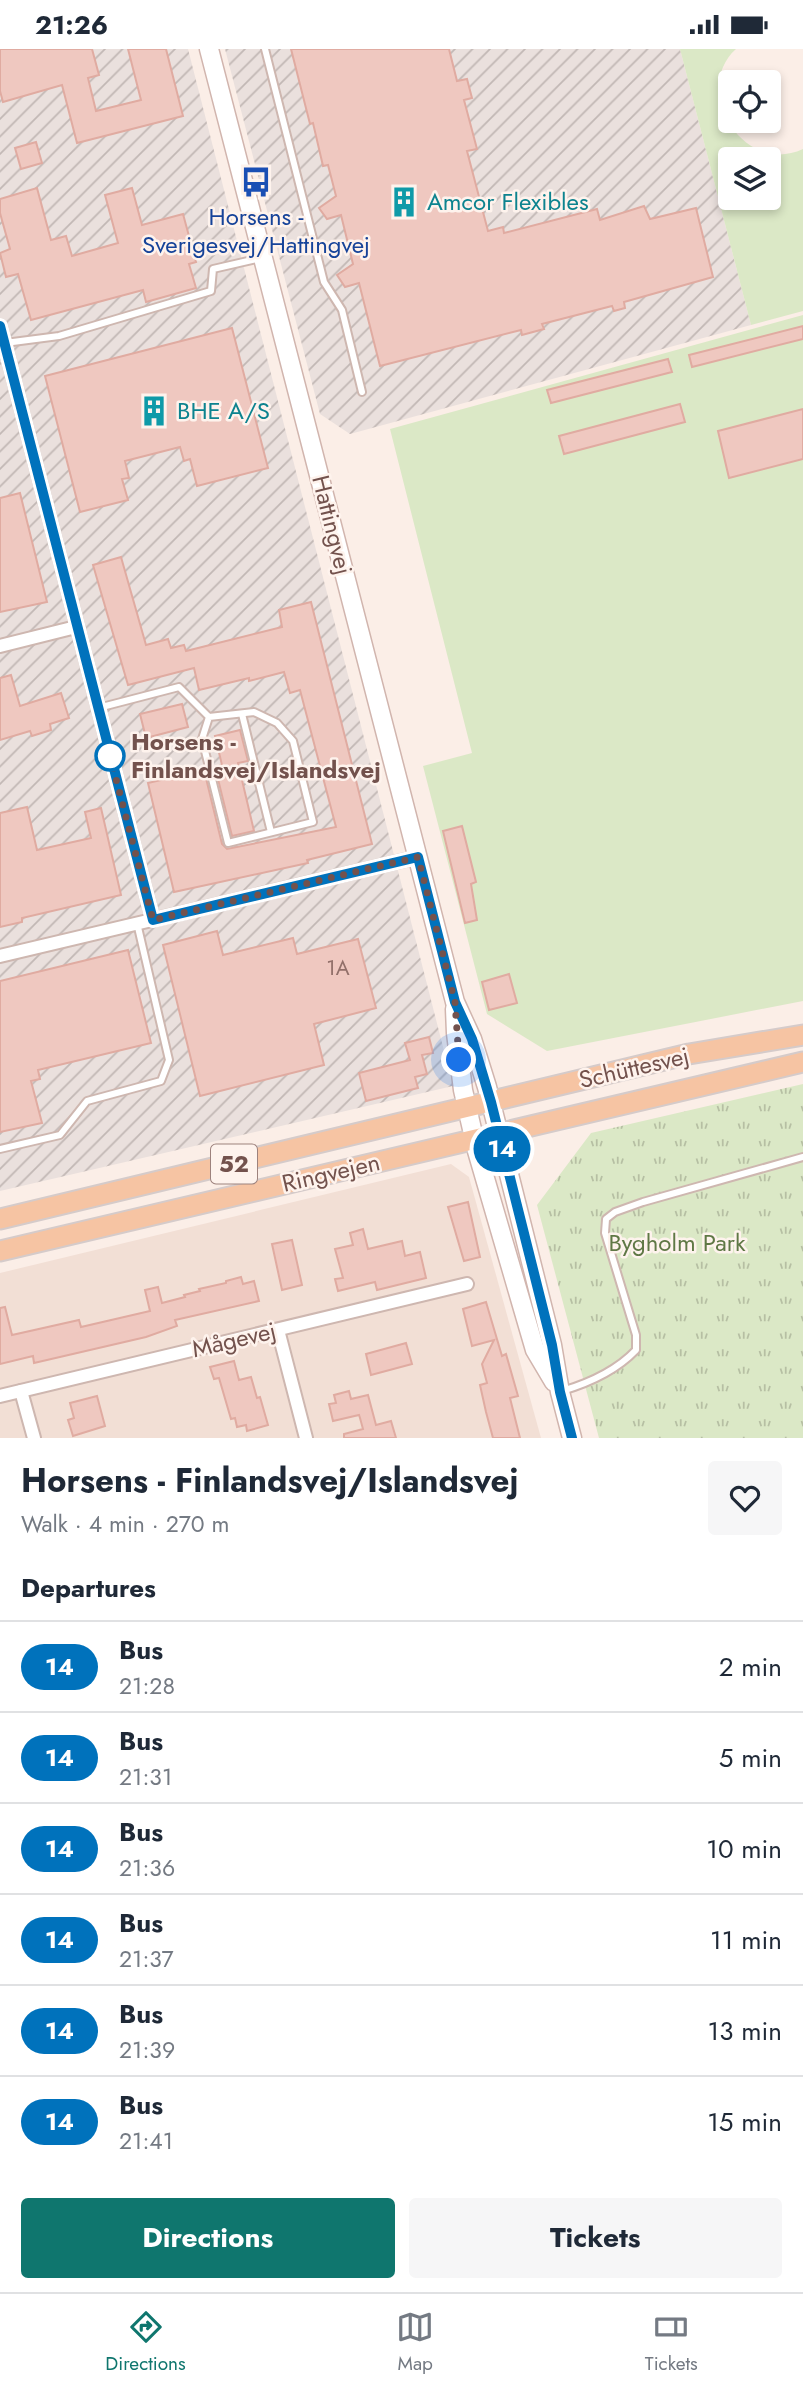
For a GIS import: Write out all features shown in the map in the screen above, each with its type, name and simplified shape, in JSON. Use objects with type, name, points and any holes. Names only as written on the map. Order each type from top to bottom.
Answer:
[{"type":"main road","name":"Schüttesvej","points":[[467,1108],[689,1054],[803,1035]]},
{"type":"main road","name":"Schüttesvej","points":[[499,1133],[803,1062]]},
{"type":"main road","name":"Ringvejen","points":[[0,1219],[467,1108]]},
{"type":"main road","name":"Ringvejen","points":[[0,1251],[499,1133]]},
{"type":"street","name":"Hattingvej","points":[[209,49],[455,1002],[472,1039],[491,1102],[552,1345],[560,1392]]},
{"type":"street","points":[[0,326],[2,344],[153,920]]},
{"type":"street","points":[[0,646],[76,627]]},
{"type":"street","points":[[0,956],[418,857]]},
{"type":"street","name":"Hattingvej","points":[[455,1002],[456,1033],[474,1140],[534,1350],[560,1392]]},
{"type":"street","name":"Mågevej","points":[[0,1396],[467,1284]]},
{"type":"street","points":[[278,1330],[306,1438]]},
{"type":"street","points":[[21,1391],[34,1438]]},
{"type":"street","points":[[560,1392],[572,1438]]},
{"type":"lane","points":[[265,49],[324,282],[342,310],[362,392]]},
{"type":"lane","points":[[2,344],[59,336],[211,291],[213,269],[263,257]]},
{"type":"lane","points":[[98,708],[179,687],[209,717]]},
{"type":"lane","points":[[254,712],[277,723],[293,741],[313,822],[228,843],[202,739],[209,717],[254,712]]},
{"type":"lane","points":[[243,714],[271,832]]},
{"type":"lane","points":[[0,1149],[60,1135],[87,1101],[161,1081],[169,1060],[137,923]]},
{"type":"lane","points":[[560,1392],[588,1383],[626,1360],[636,1350],[636,1335],[605,1233],[606,1219],[615,1212],[643,1202],[803,1157]]},
{"type":"shaded area","points":[[0,49],[188,49],[453,1086],[0,1191]]},
{"type":"shaded area","points":[[225,49],[680,49],[718,197],[718,210],[721,210],[751,325],[350,434],[320,414]]},
{"type":"shaded area","points":[[451,1164],[469,1177],[541,1438],[0,1438],[0,1273]]},
{"type":"green space","points":[[680,49],[736,49],[722,70],[718,70],[718,133],[737,133],[755,147],[718,147],[718,197]]},
{"type":"green space","points":[[803,149],[803,311],[751,325],[721,210],[781,210],[781,154]]},
{"type":"green space","points":[[803,315],[803,1001],[547,1051],[487,1014],[423,766],[472,753],[390,429]]},
{"type":"green space","name":"Bygholm Park","points":[[803,1084],[803,1438],[599,1438],[537,1205],[591,1133]]},
{"type":"building","points":[[0,49],[92,49],[99,75],[88,78],[96,111],[141,100],[128,49],[166,49],[183,116],[77,143],[62,85],[3,102],[0,91]]},
{"type":"building","name":"Amcor Flexibles","points":[[291,49],[449,49],[457,81],[467,79],[472,98],[464,100],[477,149],[467,151],[488,231],[503,227],[504,233],[597,209],[600,220],[644,206],[650,219],[696,208],[713,277],[624,302],[625,308],[614,311],[612,306],[542,324],[544,329],[522,335],[521,330],[380,366],[359,283],[345,287],[337,275],[353,264],[341,215],[327,219],[319,208],[336,196],[328,165],[323,166],[313,123],[310,124]]},
{"type":"building","points":[[36,142],[42,163],[21,169],[15,148]]},
{"type":"building","points":[[37,188],[51,240],[66,236],[72,256],[118,243],[105,195],[132,188],[142,225],[183,214],[196,262],[189,264],[196,288],[146,302],[143,290],[31,320],[18,274],[6,277],[0,253],[10,249],[0,213],[0,199]]},
{"type":"building","points":[[803,326],[803,339],[692,367],[689,355]]},
{"type":"building","name":"BHE A/S","points":[[232,328],[268,468],[197,486],[190,459],[184,461],[180,447],[125,461],[129,478],[122,479],[128,500],[80,512],[45,376]]},
{"type":"building","points":[[668,359],[672,372],[551,403],[547,390]]},
{"type":"building","points":[[680,404],[685,422],[564,454],[559,436]]},
{"type":"building","points":[[803,409],[803,459],[729,478],[718,431]]},
{"type":"building","points":[[20,493],[47,602],[0,612],[0,498]]},
{"type":"building","points":[[121,557],[146,645],[168,639],[171,648],[184,645],[186,651],[282,627],[279,610],[311,602],[372,844],[307,860],[308,863],[174,892],[148,783],[204,770],[222,844],[227,849],[336,827],[300,690],[290,693],[284,672],[199,690],[194,668],[128,685],[93,565]]},
{"type":"building","points":[[11,675],[20,706],[61,693],[69,718],[50,724],[51,730],[32,736],[30,731],[0,740],[0,678]]},
{"type":"building","points":[[182,704],[188,727],[146,738],[140,714]]},
{"type":"building","points":[[240,730],[248,761],[238,763],[254,831],[232,836],[215,767],[222,765],[215,736]]},
{"type":"building","points":[[27,807],[37,850],[91,838],[85,812],[101,808],[121,895],[22,918],[22,922],[0,927],[0,813]]},
{"type":"building","points":[[462,826],[476,882],[471,884],[477,920],[465,923],[443,831]]},
{"type":"building","points":[[217,931],[223,955],[293,938],[297,954],[358,939],[376,1008],[314,1024],[324,1065],[200,1096],[163,945]]},
{"type":"building","points":[[128,950],[151,1043],[38,1070],[40,1079],[31,1081],[42,1123],[0,1132],[0,981]]},
{"type":"building","points":[[509,974],[517,1003],[489,1010],[482,982]]},
{"type":"building","points":[[429,1037],[433,1053],[422,1055],[427,1074],[415,1077],[418,1088],[366,1101],[359,1073],[410,1060],[405,1043]]},
{"type":"building","points":[[468,1202],[480,1257],[464,1261],[448,1207]]},
{"type":"building","points":[[363,1229],[368,1249],[402,1241],[405,1256],[420,1252],[426,1278],[377,1290],[375,1282],[338,1291],[335,1279],[343,1278],[335,1249],[353,1245],[350,1233]]},
{"type":"building","points":[[292,1240],[302,1285],[282,1290],[272,1244]]},
{"type":"building","points":[[241,1277],[243,1284],[254,1281],[259,1301],[175,1320],[177,1326],[146,1337],[34,1363],[33,1356],[0,1364],[0,1308],[5,1307],[12,1335],[79,1320],[81,1327],[150,1311],[145,1290],[158,1287],[162,1303]]},
{"type":"building","points":[[486,1302],[502,1356],[506,1354],[518,1396],[510,1398],[520,1438],[493,1438],[486,1412],[480,1385],[487,1383],[482,1364],[494,1340],[472,1346],[463,1309]]},
{"type":"building","points":[[406,1343],[412,1364],[371,1375],[366,1354]]},
{"type":"building","points":[[234,1361],[239,1380],[251,1377],[268,1425],[247,1431],[246,1425],[237,1427],[235,1418],[231,1419],[219,1378],[214,1379],[210,1367]]},
{"type":"building","points":[[349,1391],[351,1399],[368,1395],[376,1425],[391,1421],[396,1438],[344,1438],[344,1434],[363,1429],[359,1415],[333,1421],[329,1404],[336,1403],[334,1395]]},
{"type":"building","points":[[97,1396],[105,1426],[73,1436],[68,1420],[74,1418],[70,1403]]},
{"type":"bus line","name":"14","points":[[0,326],[153,920],[418,857],[455,1002],[472,1039],[491,1102],[552,1345],[572,1438]]},
{"type":"place","name":"Horsens - Sverigesvej/Hattingvej","points":[[256,182]]},
{"type":"place","name":"Amcor Flexibles","points":[[404,202]]},
{"type":"place","name":"BHE A/S","points":[[154,411]]},
{"type":"place","name":"Horsens - Finlandsvej/Islandsvej","points":[[110,756]]},
{"type":"route","points":[[110,756],[153,920],[418,857],[455,1002],[459,1060]]}]
